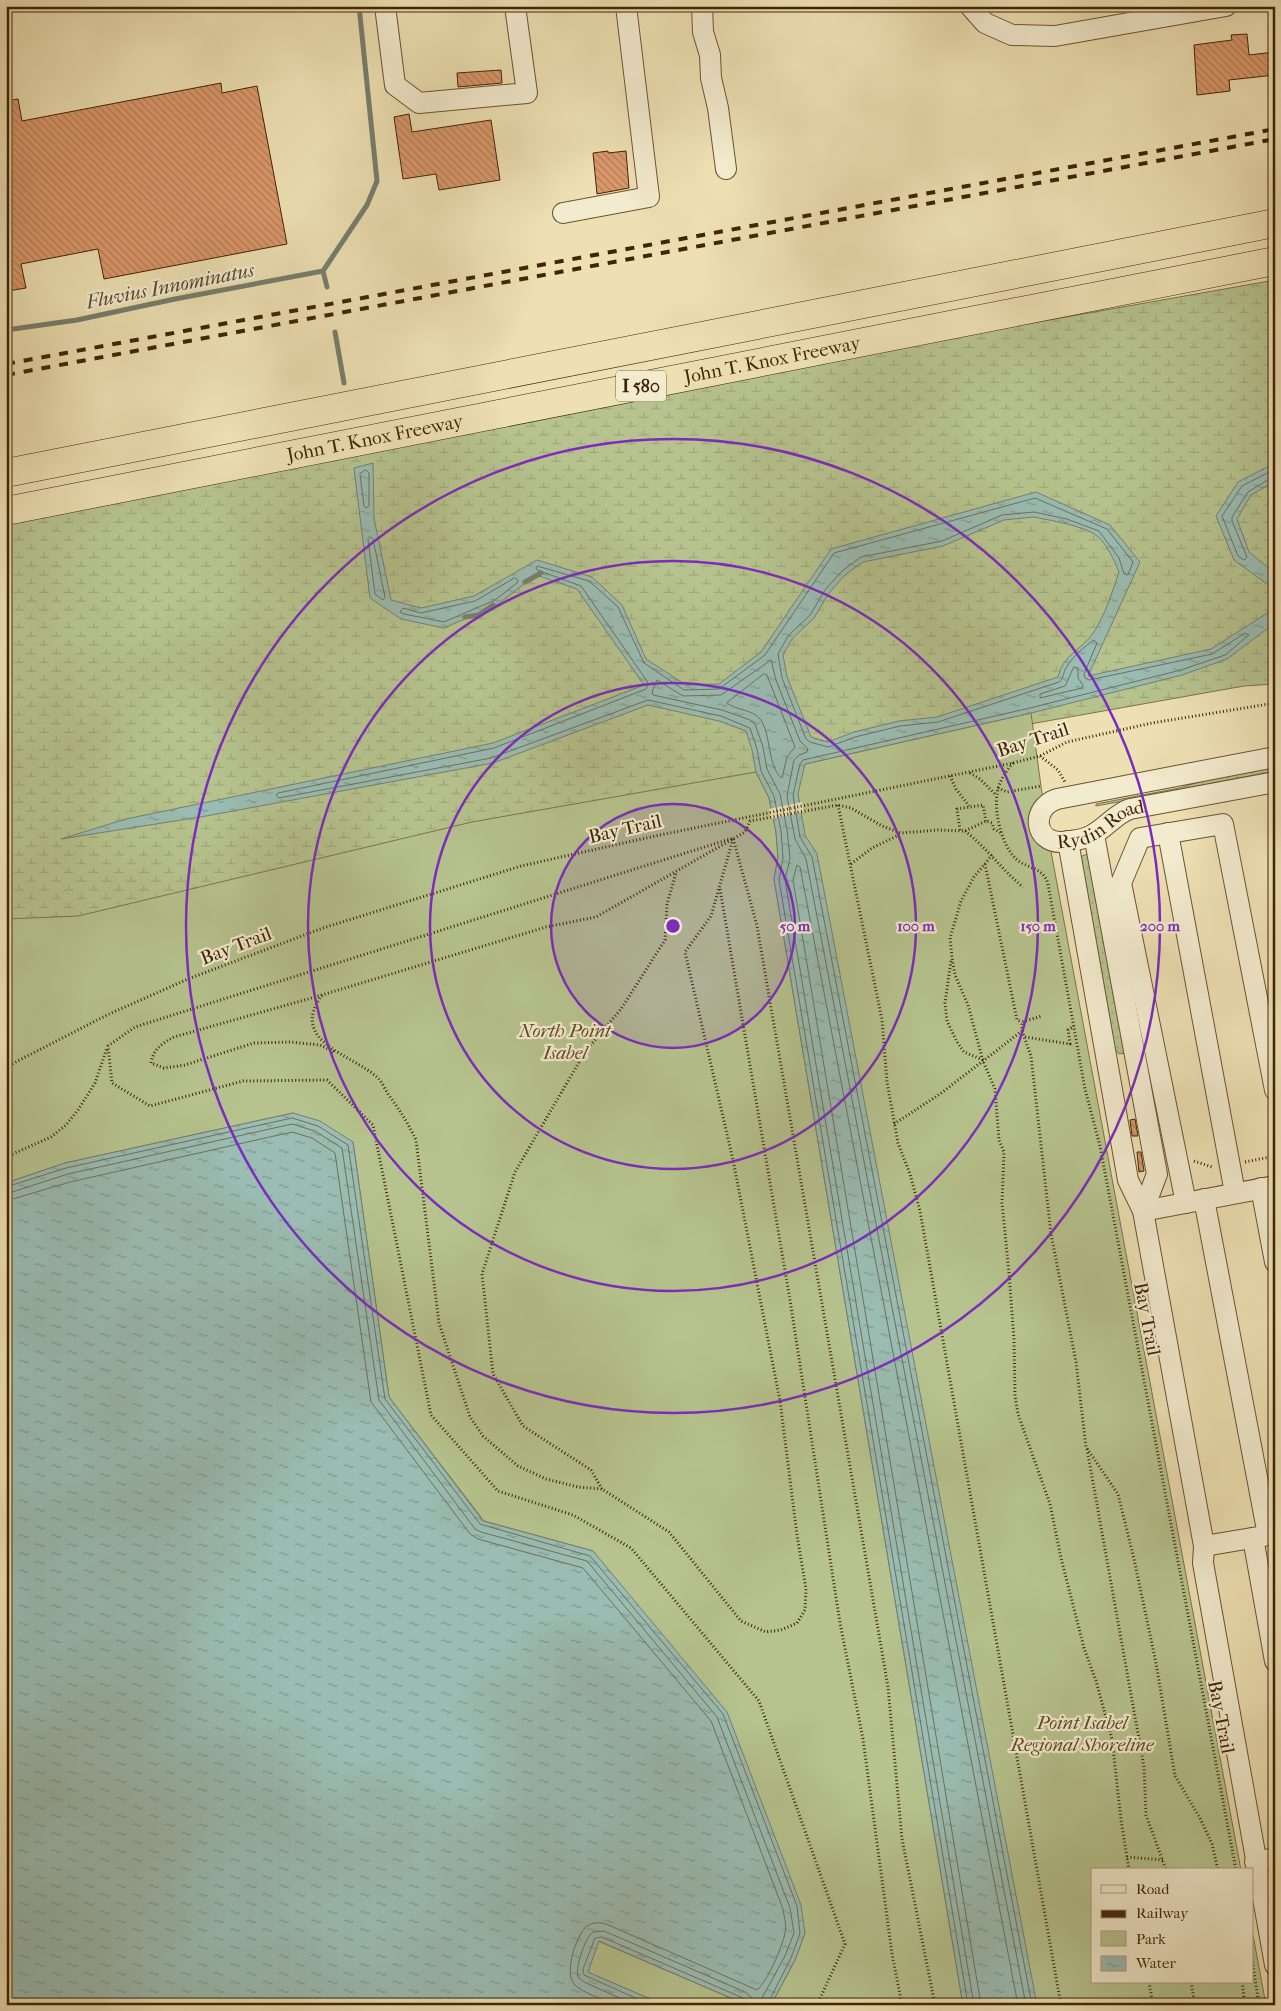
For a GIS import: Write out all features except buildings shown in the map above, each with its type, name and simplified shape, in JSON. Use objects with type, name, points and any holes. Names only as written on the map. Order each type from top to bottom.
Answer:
[{"type":"highway","name":"John T. Knox Freeway","points":[[6,473],[1275,223]]},
{"type":"highway","name":"John T. Knox Freeway","points":[[6,511],[1275,261]]},
{"type":"street","points":[[385,6],[395,85],[419,103],[527,93],[515,6]]},
{"type":"street","points":[[563,213],[650,197],[626,6]]},
{"type":"street","points":[[702,6],[703,32],[710,55],[711,78],[718,108],[726,169]]},
{"type":"street","points":[[970,6],[985,23],[1012,36],[1055,36],[1154,12],[1226,6]]},
{"type":"street","name":"Rydin Road","points":[[1275,758],[1063,787],[1045,805],[1040,812],[1038,820],[1040,828],[1048,838],[1055,841],[1068,841],[1094,835],[1123,812],[1130,809],[1275,782]]},
{"type":"street","points":[[1275,1090],[1223,824],[1140,838],[1121,883],[1195,1201],[1265,1536],[1275,1661]]},
{"type":"street","points":[[1168,833],[1235,1193]]},
{"type":"street","points":[[1094,835],[1157,1174],[1143,1211]]},
{"type":"street","points":[[1068,841],[1128,1180],[1143,1211],[1204,1546],[1203,1563],[1265,1860],[1275,1965]]},
{"type":"street","points":[[1107,1064],[1136,1058]]},
{"type":"street","points":[[1143,1211],[1268,1187],[1275,1262]]},
{"type":"street","points":[[1204,1546],[1265,1536]]},
{"type":"path","name":"Bay Trail","points":[[6,1067],[107,1015],[188,979],[323,928],[521,866],[767,812],[969,773],[1040,756],[1067,742],[1142,725],[1275,703]]},
{"type":"path","points":[[1040,756],[1058,770],[1063,787]]},
{"type":"path","points":[[969,773],[978,777],[996,795],[1004,776],[1013,763]]},
{"type":"path","points":[[950,776],[956,789],[970,807]]},
{"type":"path","points":[[998,788],[1006,792],[1047,784]]},
{"type":"path","name":"Bay Trail","points":[[996,795],[1001,833],[1006,845],[1014,857],[1024,865],[1038,869],[1047,880],[1086,1089],[1102,1155],[1236,1868]]},
{"type":"path","points":[[838,805],[882,1020],[887,1082],[894,1124],[898,1143],[910,1174],[920,1211],[1061,2005]]},
{"type":"path","points":[[733,838],[712,916],[685,952],[733,1160],[780,1401],[797,1535],[806,1589],[805,1610],[797,1623],[781,1630],[766,1632],[741,1621],[669,1532],[602,1490],[578,1487],[546,1479],[518,1466],[483,1436],[470,1417],[439,1323],[416,1140],[406,1120],[378,1079],[337,1053],[320,1045],[290,1042],[254,1043],[185,1065],[164,1068],[151,1063],[152,1055],[162,1044],[174,1037],[322,995],[546,927],[596,917],[676,872],[733,838],[744,832],[750,822],[838,805],[851,808],[882,826],[901,833]]},
{"type":"path","points":[[960,830],[957,809],[983,805],[986,821]]},
{"type":"path","points":[[965,831],[986,821],[992,823],[994,830],[1001,833]]},
{"type":"path","points":[[850,865],[872,848],[901,833],[960,830],[965,831],[992,855],[1010,876],[1023,887]]},
{"type":"path","points":[[6,1157],[51,1137],[66,1125],[78,1110],[95,1082],[108,1046],[134,1027],[733,838]]},
{"type":"path","points":[[733,838],[759,935],[888,1687],[902,1839],[936,2005]]},
{"type":"path","points":[[992,855],[974,877],[961,901],[950,938],[952,958],[955,975],[968,1005],[983,1061],[995,1089],[999,1140],[1004,1152],[1002,1203],[1011,1292],[1015,1396],[1018,1414],[1050,1504],[1061,1558],[1084,1648],[1096,1680],[1112,1739],[1129,1868]]},
{"type":"path","points":[[985,864],[1017,1020],[1022,1022],[1042,1016]]},
{"type":"path","points":[[602,1490],[591,1470],[523,1426],[492,1374],[482,1274],[515,1172],[585,1052],[621,1009],[665,940],[667,904],[676,872]]},
{"type":"path","points":[[720,886],[790,1300],[840,1623],[862,1739],[892,1954],[902,2005]]},
{"type":"path","points":[[952,958],[945,1003],[947,1020],[964,1052],[983,1061]]},
{"type":"path","points":[[322,995],[312,1013],[311,1024],[316,1033],[337,1053]]},
{"type":"path","points":[[1022,1022],[1022,1031],[1031,1056],[1051,1234],[1076,1362],[1086,1446],[1144,1767],[1146,1815],[1165,1868]]},
{"type":"path","points":[[1025,1038],[1070,1044],[1068,1030],[1074,1026]]},
{"type":"path","points":[[894,1124],[940,1094],[1022,1031]]},
{"type":"path","points":[[108,1046],[112,1083],[150,1106],[243,1081],[327,1080],[373,1125],[431,1415],[498,1491],[573,1515],[631,1548],[758,1701],[844,1944],[817,2005]]},
{"type":"path","points":[[1086,1446],[1118,1494],[1152,1644],[1176,1776],[1200,1818],[1212,1844],[1218,1868]]},
{"type":"path","points":[[1127,1857],[1163,1860]]},
{"type":"path","points":[[1254,1971],[1259,2005]]},
{"type":"path","points":[[1148,1984],[1153,2005]]},
{"type":"path","points":[[1191,1984],[1195,2005]]},
{"type":"path","points":[[1242,1984],[1245,2005]]},
{"type":"green space","points":[[1275,280],[1275,684],[1244,686],[805,764],[6,1030],[6,511],[360,442]]},
{"type":"green space","name":"Point Isabel Regional Shoreline","points":[[1031,713],[1047,830],[1241,1868],[1091,1868],[1091,1984],[1254,1984],[1254,1941],[1266,2005],[996,2005],[777,773],[805,764]]},
{"type":"green space","points":[[1271,767],[1272,771],[1268,774],[1096,806],[1096,804],[1179,788],[1224,775]]},
{"type":"green space","name":"North Point Isabel","points":[[756,772],[769,798],[776,832],[778,857],[774,879],[963,2005],[771,2005],[795,1960],[805,1933],[593,1551],[484,1521],[389,1397],[353,1142],[293,1113],[65,1163],[6,1183],[6,919],[78,916],[472,822]]},
{"type":"green space","points":[[1089,854],[1126,1053],[1119,1054],[1115,1049],[1080,857]]},
{"type":"green space","points":[[598,1941],[747,2005],[664,2005],[587,1972]]},
{"type":"water","points":[[373,463],[374,518],[391,600],[421,608],[474,596],[537,560],[592,577],[622,605],[646,659],[686,685],[719,684],[761,652],[831,549],[1036,492],[1110,525],[1140,562],[1088,676],[1211,649],[1269,612],[1275,590],[1275,623],[1227,659],[1182,675],[1031,713],[805,764],[798,794],[805,835],[817,854],[1037,2005],[963,2005],[774,879],[778,857],[776,832],[769,798],[756,772],[746,731],[719,721],[648,705],[493,763],[206,816],[61,839],[126,819],[493,743],[644,685],[577,589],[536,575],[498,604],[444,628],[401,619],[370,598],[354,468]],"holes":[[[1033,517],[1076,526],[1091,532],[1101,539],[1119,572],[1108,604],[1097,627],[1089,639],[1064,663],[1058,677],[937,717],[899,721],[854,732],[828,742],[811,737],[787,677],[783,655],[792,639],[814,618],[829,593],[846,574],[863,562],[943,546],[1004,520]]]},
{"type":"water","points":[[1275,463],[1275,481],[1251,495],[1237,519],[1249,552],[1275,573],[1275,590],[1234,560],[1216,516],[1238,482]]},
{"type":"water","points":[[293,1113],[320,1121],[353,1142],[389,1397],[483,1521],[593,1551],[727,1712],[801,1905],[805,1933],[795,1960],[771,2005],[747,2005],[599,1941],[588,1972],[664,2005],[6,2005],[6,1183],[65,1163]]},
{"type":"pier","points":[[802,802],[804,812],[771,819],[769,809]]},
{"type":"waterway","points":[[323,271],[367,205],[377,181],[359,6]]},
{"type":"waterway","name":"Fluvius Innominatus","points":[[323,271],[327,287]]},
{"type":"waterway","name":"Fluvius Innominatus","points":[[6,330],[77,320],[323,271]]},
{"type":"waterway","name":"Fluvius Innominatus","points":[[335,332],[344,383]]},
{"type":"waterway","name":"Fluvius Innominatus","points":[[525,582],[541,573]]},
{"type":"waterway","name":"Fluvius Innominatus","points":[[465,617],[479,615],[493,605]]},
{"type":"railway","points":[[6,364],[1275,129]]},
{"type":"railway","points":[[6,375],[1275,139]]}]
